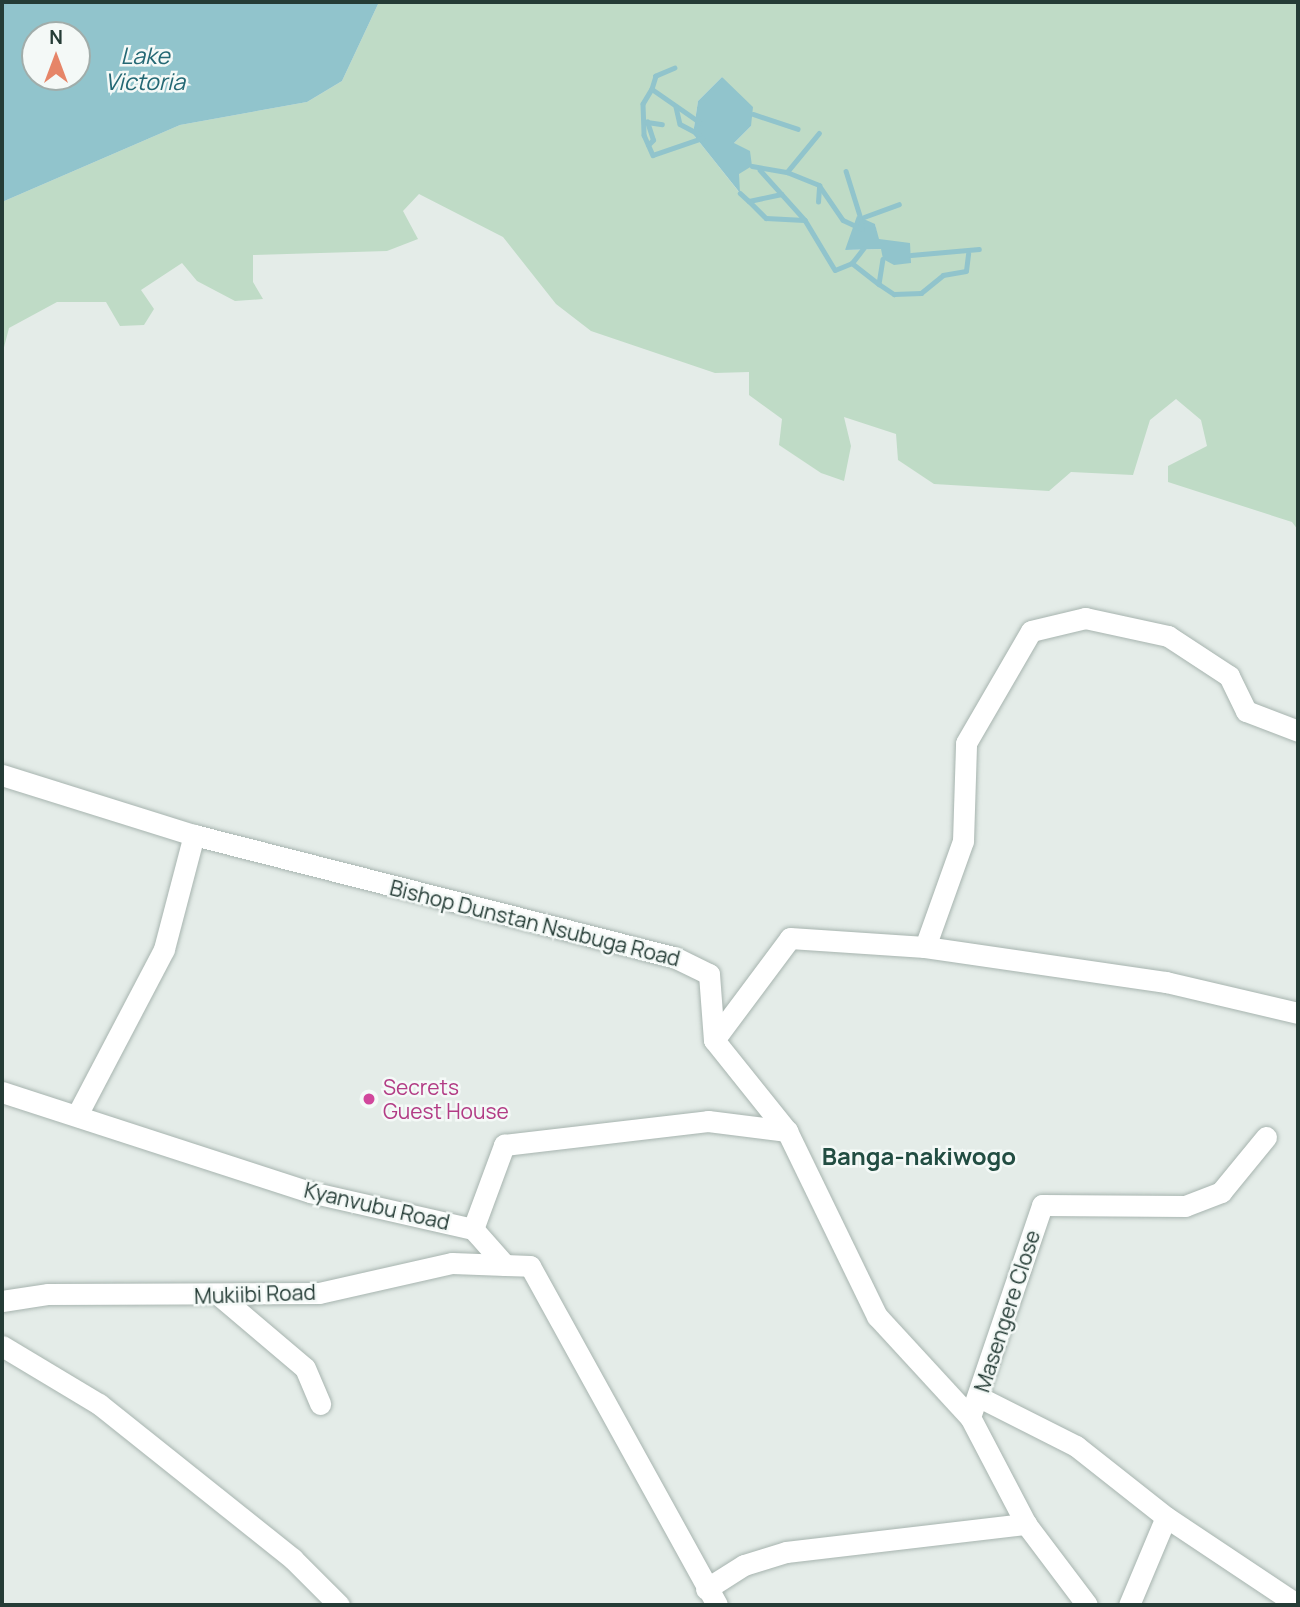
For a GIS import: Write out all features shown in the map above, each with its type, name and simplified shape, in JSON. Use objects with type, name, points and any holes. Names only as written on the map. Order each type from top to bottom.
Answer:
[{"type":"street","points":[[925,947],[963,841],[967,743],[1031,631],[1086,618],[1168,636],[1229,676],[1247,711],[1298,731]]},
{"type":"street","name":"Bishop Dunstan Nsubuga Road","points":[[2,775],[194,835],[693,964],[709,974],[714,1040]]},
{"type":"street","points":[[77,1115],[164,949],[194,835]]},
{"type":"street","points":[[1087,1605],[1026,1524],[970,1417],[877,1316],[786,1131],[714,1040],[790,938],[925,947],[1166,982],[1298,1013]]},
{"type":"street","name":"Kyanvubu Road","points":[[2,1092],[310,1192],[473,1229],[505,1265]]},
{"type":"street","points":[[473,1229],[504,1144],[708,1121],[786,1131]]},
{"type":"street","name":"Masengere Close","points":[[970,1417],[1042,1205],[1185,1206],[1221,1192],[1266,1137]]},
{"type":"street","name":"Mukiibi Road","points":[[2,1301],[48,1294],[220,1296],[319,1293],[452,1263],[505,1265]]},
{"type":"street","points":[[505,1265],[530,1266],[548,1288],[711,1597],[744,1565],[786,1552],[1026,1524]]},
{"type":"street","points":[[220,1296],[305,1368],[320,1404]]},
{"type":"street","points":[[2,1346],[99,1404],[293,1559],[339,1605]]},
{"type":"street","points":[[979,1397],[1076,1446],[1166,1517],[1298,1605]]},
{"type":"street","points":[[1129,1605],[1166,1517]]},
{"type":"green space","points":[[379,2],[1298,2],[1298,530],[1292,522],[1168,482],[1168,466],[1207,446],[1201,420],[1176,399],[1150,420],[1133,475],[1071,472],[1049,491],[934,484],[898,460],[896,434],[844,417],[851,446],[844,481],[821,473],[779,445],[782,419],[749,395],[749,372],[715,373],[591,331],[556,304],[503,237],[419,194],[403,211],[418,239],[387,251],[253,255],[253,282],[263,299],[235,301],[197,281],[182,263],[141,290],[154,309],[144,325],[120,326],[106,302],[57,302],[9,328],[2,355],[2,202],[180,125],[307,102],[342,81]],"holes":[[[722,77],[751,126],[734,143],[739,192],[693,134],[698,101]],[[875,224],[878,239],[894,265],[882,249],[845,250],[857,231]]]},
{"type":"water","name":"Lake Victoria","points":[[2,2],[379,2],[342,81],[307,102],[180,125],[2,202]]},
{"type":"water","points":[[722,77],[753,107],[751,126],[734,143],[750,151],[752,166],[739,174],[740,193],[693,134],[698,101]]},
{"type":"water","points":[[857,216],[875,224],[879,239],[910,243],[911,263],[894,265],[883,259],[881,249],[845,250]]},
{"type":"waterway","points":[[675,68],[656,76],[652,89],[701,123]]},
{"type":"waterway","points":[[652,89],[643,104],[644,135],[653,155],[702,138]]},
{"type":"waterway","points":[[676,107],[680,124],[699,134]]},
{"type":"waterway","points":[[753,114],[798,129]]},
{"type":"waterway","points":[[648,145],[653,140],[647,122],[662,124]]},
{"type":"waterway","points":[[752,166],[787,172],[819,133]]},
{"type":"waterway","points":[[760,170],[805,220],[835,270],[852,263],[863,249]]},
{"type":"waterway","points":[[846,171],[862,222]]},
{"type":"waterway","points":[[787,172],[819,185],[843,220],[862,229]]},
{"type":"waterway","points":[[818,202],[819,186]]},
{"type":"waterway","points":[[740,193],[749,201],[781,194]]},
{"type":"waterway","points":[[749,201],[766,218],[804,220]]},
{"type":"waterway","points":[[864,217],[899,204]]},
{"type":"waterway","points":[[911,255],[979,249]]},
{"type":"waterway","points":[[883,259],[879,284],[894,294],[921,293],[943,275],[966,271],[968,254]]},
{"type":"waterway","points":[[852,263],[879,284]]},
{"type":"place","name":"Secrets Guest House","points":[[369,1099]]},
{"type":"district","name":"Banga-nakiwogo","points":[[919,1156]]}]
